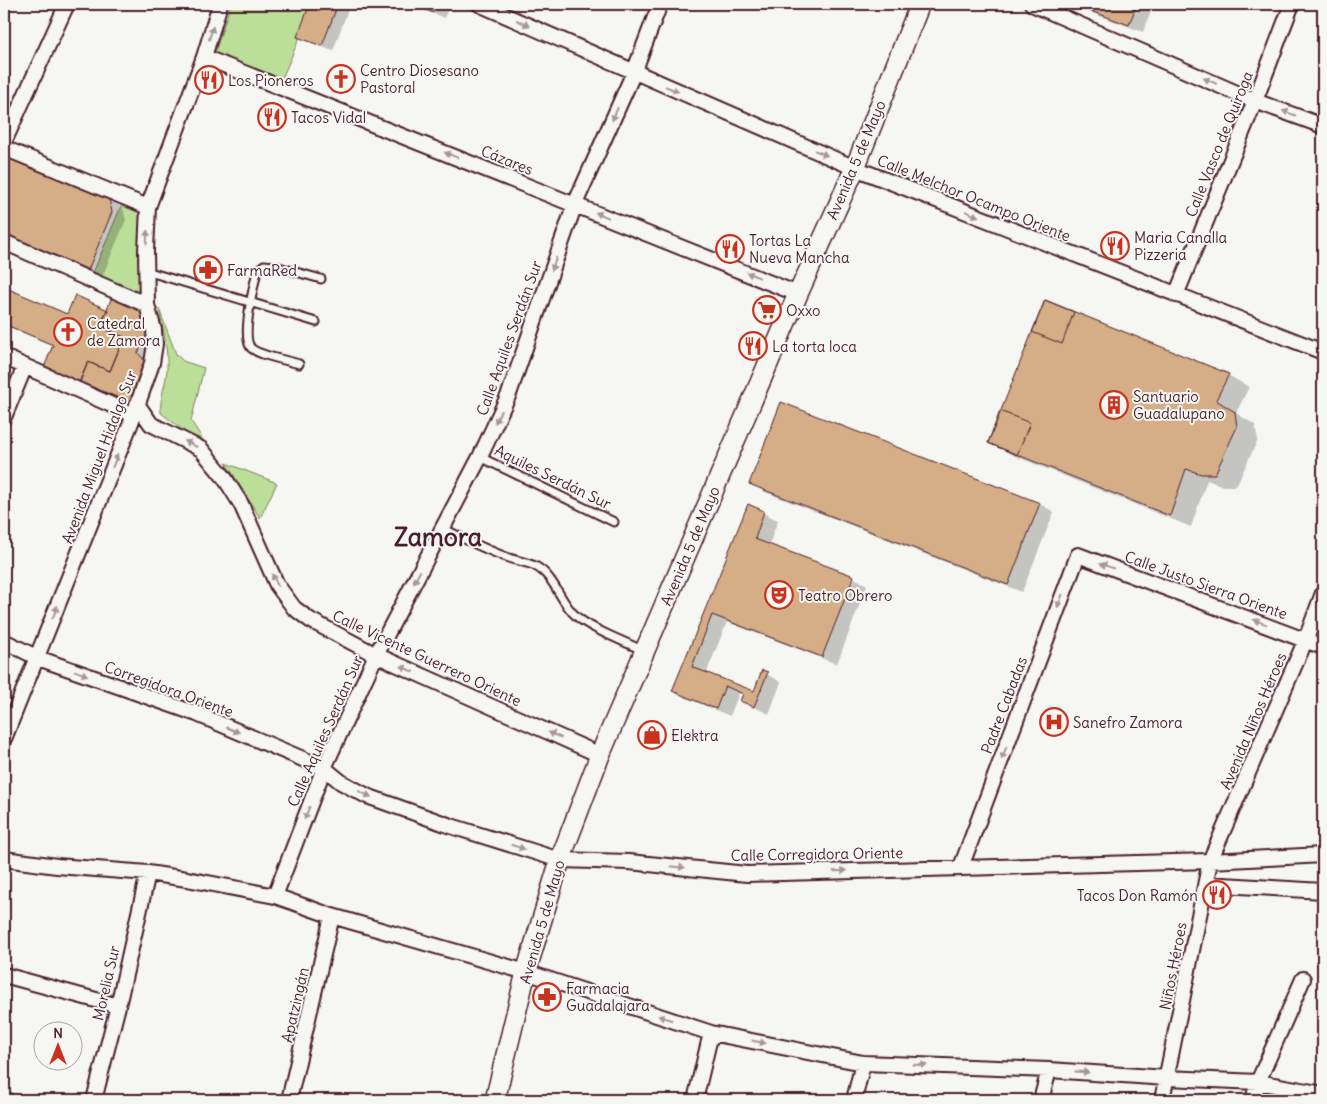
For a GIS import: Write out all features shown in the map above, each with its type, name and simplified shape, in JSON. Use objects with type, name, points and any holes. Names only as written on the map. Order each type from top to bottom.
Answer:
[{"type":"street","points":[[4,142],[67,4]]},
{"type":"street","name":"Avenida Miguel Hidalgo Sur","points":[[4,739],[38,658],[152,363],[155,344],[154,330],[147,305],[146,271],[148,206],[204,57],[220,4]]},
{"type":"street","name":"Calle Melchor Ocampo Oriente","points":[[479,4],[855,168],[1323,352]]},
{"type":"street","name":"Calle Aquiles Serdán Sur","points":[[275,896],[324,768],[376,655],[480,457],[509,394],[575,204],[634,72],[660,4]]},
{"type":"street","name":"Avenida 5 de Mayo","points":[[495,1100],[526,972],[560,860],[600,755],[798,294],[855,168],[920,4]]},
{"type":"street","points":[[1032,4],[1255,101],[1323,126]]},
{"type":"street","name":"Calle Vasco de Quiroga","points":[[1176,295],[1255,101],[1292,4]]},
{"type":"street","name":"Cázares","points":[[204,57],[798,294]]},
{"type":"street","points":[[4,148],[148,206]]},
{"type":"street","points":[[4,242],[147,305]]},
{"type":"street","points":[[4,356],[135,410]]},
{"type":"street","points":[[4,417],[25,366]]},
{"type":"street","name":"Calle Vicente Guerrero Oriente","points":[[135,410],[151,424],[201,450],[224,477],[241,504],[277,585],[294,608],[310,620],[376,655],[600,755]]},
{"type":"street","name":"Calle Justo Sierra Oriente","points":[[1078,555],[1306,639],[1323,647]]},
{"type":"street","name":"Padre Cabadas","points":[[961,867],[1078,555]]},
{"type":"street","name":"Avenida Niños Héroes","points":[[1210,861],[1306,639],[1323,593]]},
{"type":"street","name":"Corregidora Oriente","points":[[4,641],[38,658],[196,714],[324,768]]},
{"type":"street","name":"Calle Corregidora Oriente","points":[[324,768],[341,782],[367,796],[451,826],[560,860],[629,862],[747,874],[1210,861],[1323,855]]},
{"type":"street","points":[[4,859],[57,866],[148,873],[275,896],[332,916],[526,972],[711,1033],[863,1063],[1050,1070],[1258,1082],[1323,1094]]},
{"type":"street","name":"Niños Héroes","points":[[1162,1100],[1210,861]]},
{"type":"street","name":"Morelia Sur","points":[[94,1100],[118,1006],[148,873]]},
{"type":"street","points":[[1206,884],[1323,891]]},
{"type":"street","name":"Apatzingán","points":[[289,1100],[332,916]]},
{"type":"street","points":[[4,975],[118,1006]]},
{"type":"street","points":[[1253,1100],[1258,1082],[1303,979]]},
{"type":"street","points":[[695,1100],[711,1033]]},
{"type":"street","points":[[854,1100],[863,1063]]},
{"type":"street","points":[[1041,1100],[1050,1070]]},
{"type":"lane","points":[[299,364],[262,354],[251,348],[247,340],[250,302],[257,271],[264,265],[274,266],[322,279]]},
{"type":"lane","points":[[146,271],[316,322]]},
{"type":"lane","name":"Aquiles Serdán Sur","points":[[480,457],[614,522]]},
{"type":"lane","points":[[442,528],[488,550],[534,566],[547,574],[567,606],[576,616],[601,631],[645,651]]},
{"type":"green space","points":[[231,4],[314,4],[281,81],[214,55]]},
{"type":"green space","points":[[125,197],[148,207],[147,305],[90,280]]},
{"type":"green space","points":[[159,309],[176,354],[183,361],[204,368],[191,421],[211,452],[161,413],[167,354]]},
{"type":"green space","points":[[226,463],[277,483],[260,518]]},
{"type":"building","points":[[310,4],[338,4],[322,46],[297,37]]},
{"type":"building","points":[[412,4],[438,4],[433,13]]},
{"type":"building","points":[[1072,4],[1137,4],[1129,25]]},
{"type":"building","points":[[4,155],[109,199],[112,212],[88,270],[4,233]]},
{"type":"building","name":"Catedral de Zamora","points":[[4,287],[67,314],[75,295],[108,310],[100,327],[124,337],[110,371],[88,362],[78,385],[43,370],[53,345],[4,324]]},
{"type":"building","points":[[113,294],[140,310],[148,332],[138,353],[148,364],[134,404],[80,382],[88,362],[110,371],[124,337],[100,327]]},
{"type":"building","name":"Santuario Guadalupano","points":[[1045,300],[1229,374],[1216,400],[1235,412],[1237,427],[1215,474],[1201,474],[1186,469],[1170,516],[988,443]]},
{"type":"building","points":[[1045,300],[1074,312],[1062,344],[1032,332]]},
{"type":"building","points":[[781,402],[1040,503],[1008,585],[749,484]]},
{"type":"building","points":[[1000,411],[1030,423],[1017,455],[988,443]]},
{"type":"building","name":"Teatro Obrero","points":[[748,504],[764,511],[755,539],[854,576],[822,657],[712,615],[692,667],[754,691],[762,670],[768,672],[754,707],[740,701],[743,694],[725,686],[716,709],[672,691]]},
{"type":"place","name":"Centro Diosesano Pastoral","points":[[341,79]]},
{"type":"place","name":"Los Pioneros","points":[[209,80]]},
{"type":"place","name":"Tacos Vidal","points":[[272,117]]},
{"type":"place","name":"Maria Canalla Pizzeria","points":[[1115,246]]},
{"type":"place","name":"Tortas La Nueva Mancha","points":[[730,249]]},
{"type":"place","name":"FarmaRed","points":[[208,270]]},
{"type":"place","name":"Oxxo","points":[[767,310]]},
{"type":"place","name":"Catedral de Zamora","points":[[68,332]]},
{"type":"place","name":"La torta loca","points":[[753,346]]},
{"type":"place","name":"Santuario Guadalupano","points":[[1114,405]]},
{"type":"place","name":"Teatro Obrero","points":[[779,595]]},
{"type":"place","name":"Sanefro Zamora","points":[[1054,722]]},
{"type":"place","name":"Elektra","points":[[652,735]]},
{"type":"place","name":"Tacos Don Ramón","points":[[1217,895]]},
{"type":"place","name":"Farmacia Guadalajara","points":[[547,997]]},
{"type":"district","name":"Zamora","points":[[438,537]]}]
